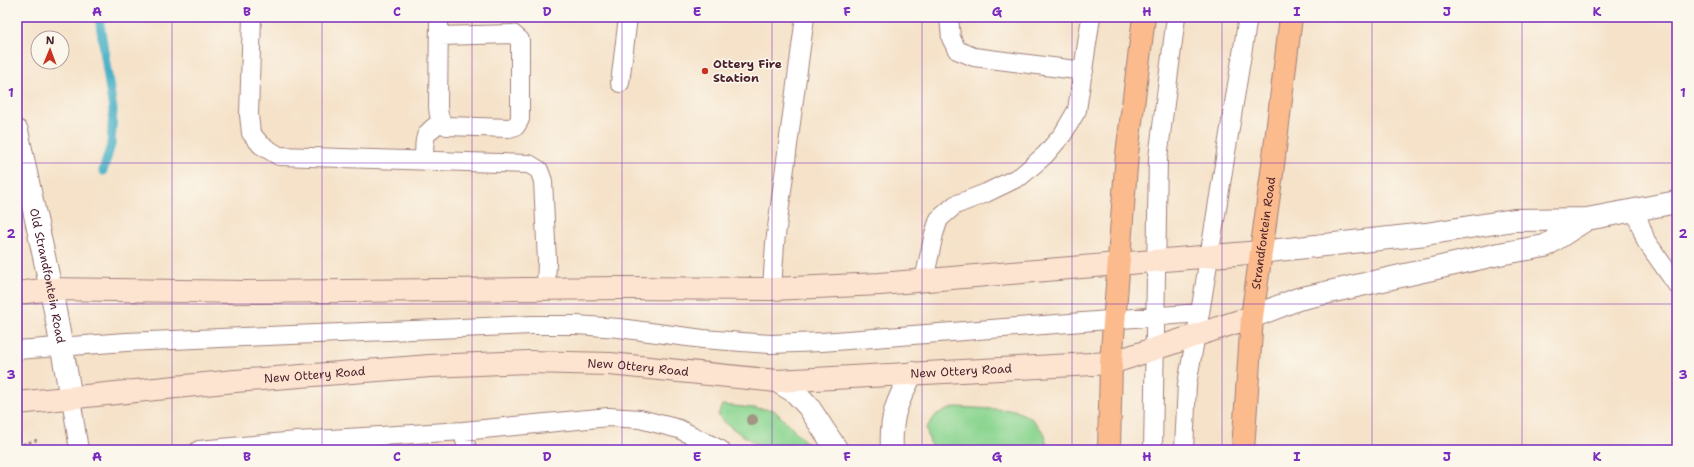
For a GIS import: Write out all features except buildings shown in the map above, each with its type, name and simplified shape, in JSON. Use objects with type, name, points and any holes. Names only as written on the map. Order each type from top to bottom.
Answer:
[{"type":"main road","points":[[1109,450],[1111,363],[1126,154],[1144,17]]},
{"type":"main road","name":"Strandfontein Road","points":[[1243,450],[1252,317],[1272,173],[1291,17]]},
{"type":"main road","points":[[17,293],[52,289],[246,292],[546,288],[772,289],[880,284],[1260,252]]},
{"type":"main road","name":"New Ottery Road","points":[[17,403],[235,381],[430,366],[530,362],[610,364],[777,381],[1111,363],[1252,317]]},
{"type":"street","name":"Old Strandfontein Road","points":[[17,131],[52,289],[71,398]]},
{"type":"street","points":[[1260,252],[1426,234],[1514,220],[1587,219],[1677,202]]},
{"type":"street","points":[[1252,317],[1298,299],[1499,254],[1545,246],[1587,219]]},
{"type":"street","points":[[892,450],[891,429],[897,402],[912,373]]},
{"type":"street","points":[[777,381],[795,392],[808,406],[837,450]]},
{"type":"lane","points":[[252,17],[249,115],[251,133],[261,145],[279,156],[529,164],[539,170],[543,181],[547,261],[546,288]]},
{"type":"lane","points":[[439,17],[438,107],[441,122],[448,126],[509,128],[516,126],[520,119],[520,40],[513,34],[439,36]]},
{"type":"lane","points":[[620,83],[628,17]]},
{"type":"lane","points":[[772,289],[775,243],[805,17]]},
{"type":"lane","points":[[949,17],[951,38],[957,50],[974,57],[1084,71]]},
{"type":"lane","points":[[924,280],[934,234],[939,219],[955,205],[986,193],[1021,176],[1045,155],[1063,134],[1077,110],[1092,17]]},
{"type":"lane","points":[[1153,450],[1158,158],[1176,17]]},
{"type":"lane","points":[[1184,450],[1187,384],[1197,336],[1248,17]]},
{"type":"lane","points":[[424,161],[425,137],[428,131],[441,122]]},
{"type":"lane","points":[[1634,210],[1646,241],[1677,285]]},
{"type":"lane","points":[[17,350],[126,342],[256,336],[569,325],[619,328],[703,339],[770,344],[822,342],[1200,313]]},
{"type":"lane","points":[[71,398],[79,450]]},
{"type":"lane","points":[[199,450],[297,441],[463,431],[609,417],[640,419],[680,429],[721,450]]},
{"type":"lane","points":[[463,431],[466,450]]},
{"type":"path","points":[[17,446],[37,440]]},
{"type":"green space","points":[[722,405],[774,410],[805,441],[811,450],[774,451],[758,445],[734,430],[718,415]]},
{"type":"green space","points":[[955,407],[1014,410],[1031,418],[1045,434],[1047,450],[932,450],[926,428],[937,414]]},
{"type":"waterway","points":[[99,17],[113,110],[111,145],[103,171]]},
{"type":"place","name":"Ottery Fire Station","points":[[705,71]]}]
